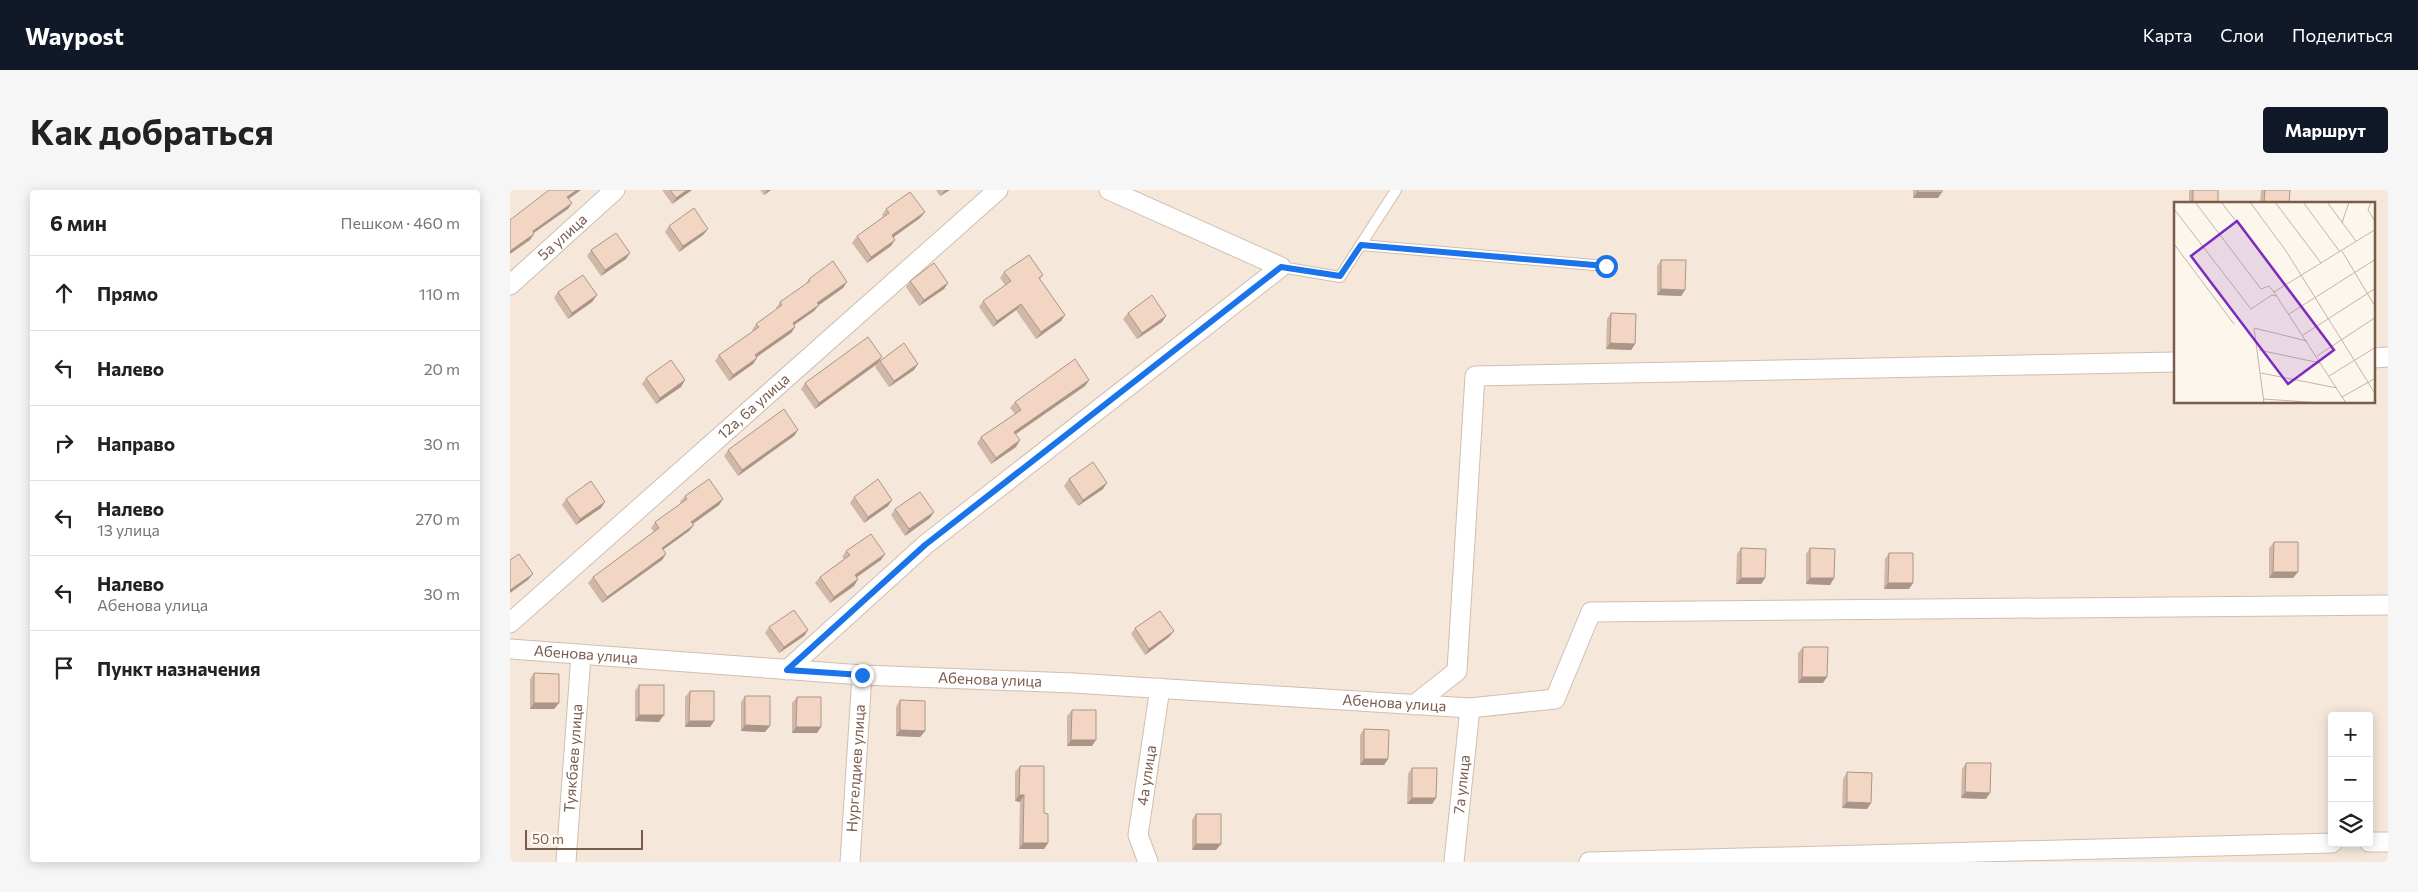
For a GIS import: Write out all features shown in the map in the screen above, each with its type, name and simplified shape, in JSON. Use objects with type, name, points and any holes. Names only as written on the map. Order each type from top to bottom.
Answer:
[{"type":"street","name":"5а улица","points":[[510,285],[615,190]]},
{"type":"street","name":"12а, 6а улица","points":[[510,623],[998,190]]},
{"type":"street","points":[[787,670],[925,545],[1281,267],[1109,190]]},
{"type":"street","points":[[1414,705],[1457,672],[1475,376],[2174,362]]},
{"type":"street","name":"Абенова улица","points":[[510,649],[862,675],[1073,683],[1470,708],[1555,699],[1591,612],[2388,605]]},
{"type":"street","name":"Туякбаев улица","points":[[566,862],[581,655]]},
{"type":"street","name":"Нургелдиев улица","points":[[850,862],[862,675]]},
{"type":"street","name":"4а улица","points":[[1148,862],[1138,835],[1160,688]]},
{"type":"street","name":"7а улица","points":[[1454,862],[1470,708]]},
{"type":"street","points":[[2373,842],[2388,842]]},
{"type":"street","points":[[1589,862],[2328,843]]},
{"type":"lane","points":[[1281,267],[1340,276],[1396,190]]},
{"type":"lane","points":[[1361,245],[1606,266]]},
{"type":"shaded area","points":[[510,190],[2388,190],[2388,862],[510,862]]},
{"type":"building","points":[[549,190],[577,190],[567,197],[572,203],[533,231],[534,234],[510,251],[510,220]]},
{"type":"building","points":[[670,190],[687,190],[676,198]]},
{"type":"building","points":[[1917,190],[1942,190],[1942,192],[1917,192]]},
{"type":"building","points":[[2193,190],[2218,190],[2218,202],[2193,202]]},
{"type":"building","points":[[2265,190],[2290,190],[2289,202],[2264,202]]},
{"type":"building","points":[[910,192],[925,212],[892,235],[895,240],[871,257],[857,236],[889,213],[886,209]]},
{"type":"building","points":[[694,208],[708,229],[683,246],[669,226]]},
{"type":"building","points":[[616,233],[630,253],[605,270],[591,250]]},
{"type":"building","points":[[1029,255],[1043,275],[1039,278],[1065,315],[1041,332],[1021,304],[997,321],[983,301],[1011,281],[1004,272]]},
{"type":"building","points":[[1661,260],[1686,260],[1685,290],[1661,289]]},
{"type":"building","points":[[833,261],[847,282],[817,303],[819,305],[793,323],[795,327],[755,355],[757,358],[733,375],[719,355],[759,327],[756,324],[782,305],[780,302],[810,281],[809,279]]},
{"type":"building","points":[[934,263],[948,283],[924,300],[910,281]]},
{"type":"building","points":[[583,275],[597,295],[572,313],[558,292]]},
{"type":"building","points":[[1152,295],[1166,316],[1142,333],[1128,313]]},
{"type":"building","points":[[1611,313],[1636,314],[1635,344],[1610,343]]},
{"type":"building","points":[[868,337],[882,357],[819,403],[805,383]]},
{"type":"building","points":[[904,343],[918,364],[894,381],[880,361]]},
{"type":"building","points":[[1075,359],[1089,380],[1014,432],[1020,440],[996,458],[981,437],[1021,410],[1015,402]]},
{"type":"building","points":[[671,360],[685,380],[660,398],[646,378]]},
{"type":"building","points":[[784,409],[798,430],[742,470],[728,450]]},
{"type":"building","points":[[1093,462],[1107,483],[1083,500],[1069,479]]},
{"type":"building","points":[[709,479],[723,499],[691,522],[694,525],[662,548],[666,554],[607,597],[593,577],[659,528],[655,522],[687,499],[685,496]]},
{"type":"building","points":[[878,479],[892,500],[868,517],[854,497]]},
{"type":"building","points":[[591,481],[605,502],[580,519],[566,499]]},
{"type":"building","points":[[920,492],[934,512],[909,529],[895,509]]},
{"type":"building","points":[[871,534],[885,554],[855,575],[858,579],[834,597],[820,577],[850,555],[846,551]]},
{"type":"building","points":[[2274,542],[2298,542],[2298,572],[2273,572]]},
{"type":"building","points":[[1741,548],[1766,549],[1765,578],[1741,578]]},
{"type":"building","points":[[1810,548],[1835,549],[1834,578],[1810,578]]},
{"type":"building","points":[[1889,553],[1913,553],[1913,583],[1888,583]]},
{"type":"building","points":[[519,554],[533,574],[510,590],[510,560]]},
{"type":"building","points":[[794,610],[808,630],[784,647],[769,627]]},
{"type":"building","points":[[1160,611],[1174,631],[1149,649],[1135,628]]},
{"type":"building","points":[[1803,647],[1828,647],[1827,677],[1802,677]]},
{"type":"building","points":[[534,673],[559,674],[559,703],[534,703]]},
{"type":"building","points":[[639,685],[664,685],[664,715],[639,715]]},
{"type":"building","points":[[690,691],[714,691],[714,721],[689,721]]},
{"type":"building","points":[[745,696],[770,696],[770,726],[745,725]]},
{"type":"building","points":[[797,697],[821,697],[821,727],[796,727]]},
{"type":"building","points":[[900,700],[925,701],[925,731],[900,730]]},
{"type":"building","points":[[1072,710],[1096,710],[1096,740],[1071,740]]},
{"type":"building","points":[[1364,729],[1389,730],[1388,759],[1364,759]]},
{"type":"building","points":[[1966,763],[1991,763],[1990,793],[1965,792]]},
{"type":"building","points":[[1020,766],[1044,766],[1044,813],[1048,814],[1048,843],[1023,843],[1024,795],[1019,795]]},
{"type":"building","points":[[1412,768],[1437,768],[1436,798],[1412,798]]},
{"type":"building","points":[[1847,772],[1872,773],[1871,803],[1847,802]]},
{"type":"building","points":[[1196,814],[1221,814],[1221,844],[1196,844]]},
{"type":"route","points":[[862,675],[787,670],[925,545],[1281,267],[1340,276],[1361,245],[1606,266]]}]
